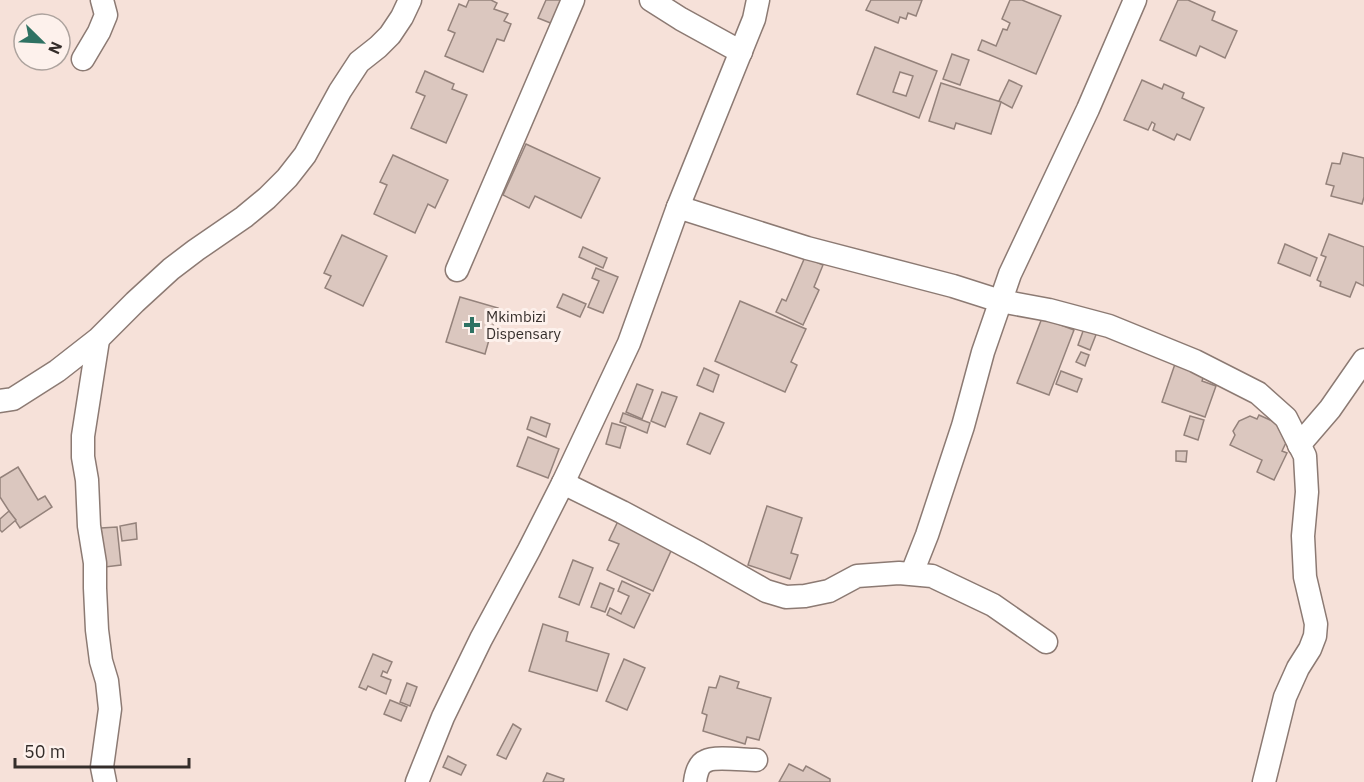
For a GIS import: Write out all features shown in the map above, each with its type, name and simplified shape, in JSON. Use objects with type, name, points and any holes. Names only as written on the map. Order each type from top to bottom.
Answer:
[{"type":"street","points":[[83,58],[99,32],[106,15],[102,0]]},
{"type":"street","points":[[0,401],[13,399],[57,371],[98,340],[171,269],[267,198],[305,155],[358,62],[390,35],[410,0]]},
{"type":"street","points":[[458,270],[573,0]]},
{"type":"street","points":[[651,0],[741,52]]},
{"type":"street","points":[[417,782],[443,717],[481,639],[529,550],[629,343],[678,207],[754,19],[758,0]]},
{"type":"street","points":[[912,573],[963,426],[983,352],[1010,274],[1088,108],[1135,0]]},
{"type":"street","points":[[678,207],[807,248],[1000,301],[1049,310],[1109,327],[1195,361],[1258,393],[1286,418],[1305,456],[1307,492],[1303,536],[1305,578],[1316,624],[1310,649],[1298,668],[1285,697],[1264,782]]},
{"type":"street","points":[[98,340],[83,436],[83,458],[95,563],[97,630],[110,709],[102,766],[105,782]]},
{"type":"street","points":[[1299,444],[1330,409],[1364,360]]},
{"type":"street","points":[[562,483],[622,512],[766,591],[786,597],[805,596],[829,591],[857,576],[899,573],[932,576],[993,605],[1046,642]]},
{"type":"street","points":[[695,782],[698,769],[706,760],[756,760]]},
{"type":"building","points":[[469,0],[491,0],[497,3],[494,9],[508,14],[504,21],[511,24],[504,41],[497,39],[483,72],[445,56],[455,33],[448,30],[459,4],[466,7]]},
{"type":"building","points":[[546,0],[569,0],[558,26],[538,18]]},
{"type":"building","points":[[871,0],[922,0],[916,16],[908,13],[906,19],[900,17],[898,23],[866,10]]},
{"type":"building","points":[[1010,0],[1022,0],[1061,16],[1036,74],[978,50],[982,40],[996,46],[1003,29],[1007,30],[1010,23],[1002,19]]},
{"type":"building","points":[[1178,0],[1188,0],[1215,12],[1212,20],[1237,31],[1225,58],[1200,46],[1196,56],[1160,40]]},
{"type":"building","points":[[875,47],[937,71],[919,118],[857,94]],"holes":[[[900,72],[913,76],[906,96],[893,92]]]},
{"type":"building","points":[[952,54],[969,60],[960,85],[943,79]]},
{"type":"building","points":[[425,71],[454,84],[452,89],[467,95],[446,143],[411,128],[425,96],[416,92]]},
{"type":"building","points":[[1009,80],[1022,86],[1012,108],[999,101]]},
{"type":"building","points":[[1142,80],[1162,89],[1164,84],[1184,93],[1182,98],[1204,108],[1190,140],[1177,134],[1174,140],[1153,130],[1155,124],[1152,122],[1148,130],[1124,120]]},
{"type":"building","points":[[941,83],[1001,102],[991,134],[956,123],[954,129],[929,121]]},
{"type":"building","points":[[526,144],[600,178],[581,218],[535,196],[529,208],[503,195]]},
{"type":"building","points":[[1343,153],[1364,158],[1362,204],[1331,196],[1334,186],[1326,184],[1332,163],[1340,164]]},
{"type":"building","points":[[393,155],[448,180],[435,208],[428,204],[415,233],[374,214],[387,185],[380,182]]},
{"type":"building","points":[[1329,234],[1364,247],[1364,286],[1356,282],[1350,297],[1320,286],[1321,282],[1317,280],[1326,257],[1321,255]]},
{"type":"building","points":[[342,235],[387,256],[363,306],[325,288],[331,276],[324,273]]},
{"type":"building","points":[[1285,244],[1317,258],[1310,276],[1278,263]]},
{"type":"building","points":[[583,247],[607,258],[603,268],[579,257]]},
{"type":"building","points":[[805,257],[823,265],[814,287],[819,290],[803,325],[776,312],[782,299],[786,301]]},
{"type":"building","points":[[596,268],[618,277],[603,313],[588,307],[599,281],[592,278]]},
{"type":"building","points":[[563,294],[586,304],[580,317],[557,307]]},
{"type":"building","name":"Mkimbizi Dispensary","points":[[460,297],[498,308],[485,354],[446,342]]},
{"type":"building","points":[[740,301],[806,329],[791,362],[797,365],[785,392],[715,361]]},
{"type":"building","points":[[1042,318],[1074,330],[1049,395],[1017,383]]},
{"type":"building","points":[[1086,323],[1099,327],[1090,350],[1078,345]]},
{"type":"building","points":[[1081,352],[1089,355],[1085,366],[1076,362]]},
{"type":"building","points":[[1175,364],[1204,375],[1202,381],[1216,386],[1205,417],[1162,402]]},
{"type":"building","points":[[704,368],[719,375],[713,392],[697,385]]},
{"type":"building","points":[[1061,371],[1082,379],[1077,392],[1056,384]]},
{"type":"building","points":[[637,384],[653,390],[642,419],[626,412]]},
{"type":"building","points":[[662,392],[677,397],[665,427],[651,421]]},
{"type":"building","points":[[623,413],[650,423],[647,433],[620,422]]},
{"type":"building","points":[[700,413],[724,423],[710,454],[687,444]]},
{"type":"building","points":[[1259,415],[1292,430],[1282,451],[1287,453],[1274,480],[1257,472],[1262,460],[1230,445],[1235,435],[1233,431],[1239,421],[1250,416],[1257,419]]},
{"type":"building","points":[[1190,416],[1204,420],[1198,440],[1184,435]]},
{"type":"building","points":[[531,417],[550,424],[546,437],[527,429]]},
{"type":"building","points":[[612,423],[626,427],[620,448],[606,444]]},
{"type":"building","points":[[528,437],[559,449],[548,478],[517,466]]},
{"type":"building","points":[[1176,451],[1187,451],[1186,462],[1176,461]]},
{"type":"building","points":[[18,467],[38,500],[45,496],[52,507],[20,528],[0,497],[0,478]]},
{"type":"building","points":[[767,506],[802,518],[791,553],[798,555],[790,579],[748,565]]},
{"type":"building","points":[[9,511],[16,520],[2,532],[0,519]]},
{"type":"building","points":[[620,517],[675,542],[653,591],[607,570],[619,544],[609,540]]},
{"type":"building","points":[[136,523],[137,539],[122,541],[120,526]]},
{"type":"building","points":[[117,527],[121,565],[105,567],[101,528]]},
{"type":"building","points":[[573,560],[593,568],[579,605],[559,597]]},
{"type":"building","points":[[622,581],[650,594],[634,628],[607,615],[610,608],[621,614],[629,596],[618,591]]},
{"type":"building","points":[[600,583],[614,589],[605,612],[591,607]]},
{"type":"building","points":[[543,624],[568,632],[566,641],[609,654],[597,691],[529,671]]},
{"type":"building","points":[[373,654],[392,662],[387,673],[383,671],[381,676],[391,680],[386,694],[368,686],[366,690],[359,687]]},
{"type":"building","points":[[624,659],[645,668],[627,710],[606,701]]},
{"type":"building","points":[[720,676],[739,682],[737,688],[771,698],[759,740],[747,737],[745,744],[703,731],[707,715],[702,713],[709,687],[716,688]]},
{"type":"building","points":[[407,683],[417,687],[410,706],[400,702]]},
{"type":"building","points":[[390,700],[407,707],[401,721],[384,714]]},
{"type":"building","points":[[513,724],[521,729],[506,759],[497,755]]},
{"type":"building","points":[[448,756],[466,765],[461,775],[443,767]]},
{"type":"building","points":[[789,764],[803,771],[806,766],[830,779],[830,782],[779,782]]},
{"type":"building","points":[[547,773],[564,779],[563,782],[543,782]]},
{"type":"place","name":"Mkimbizi Dispensary","points":[[472,325]]}]
